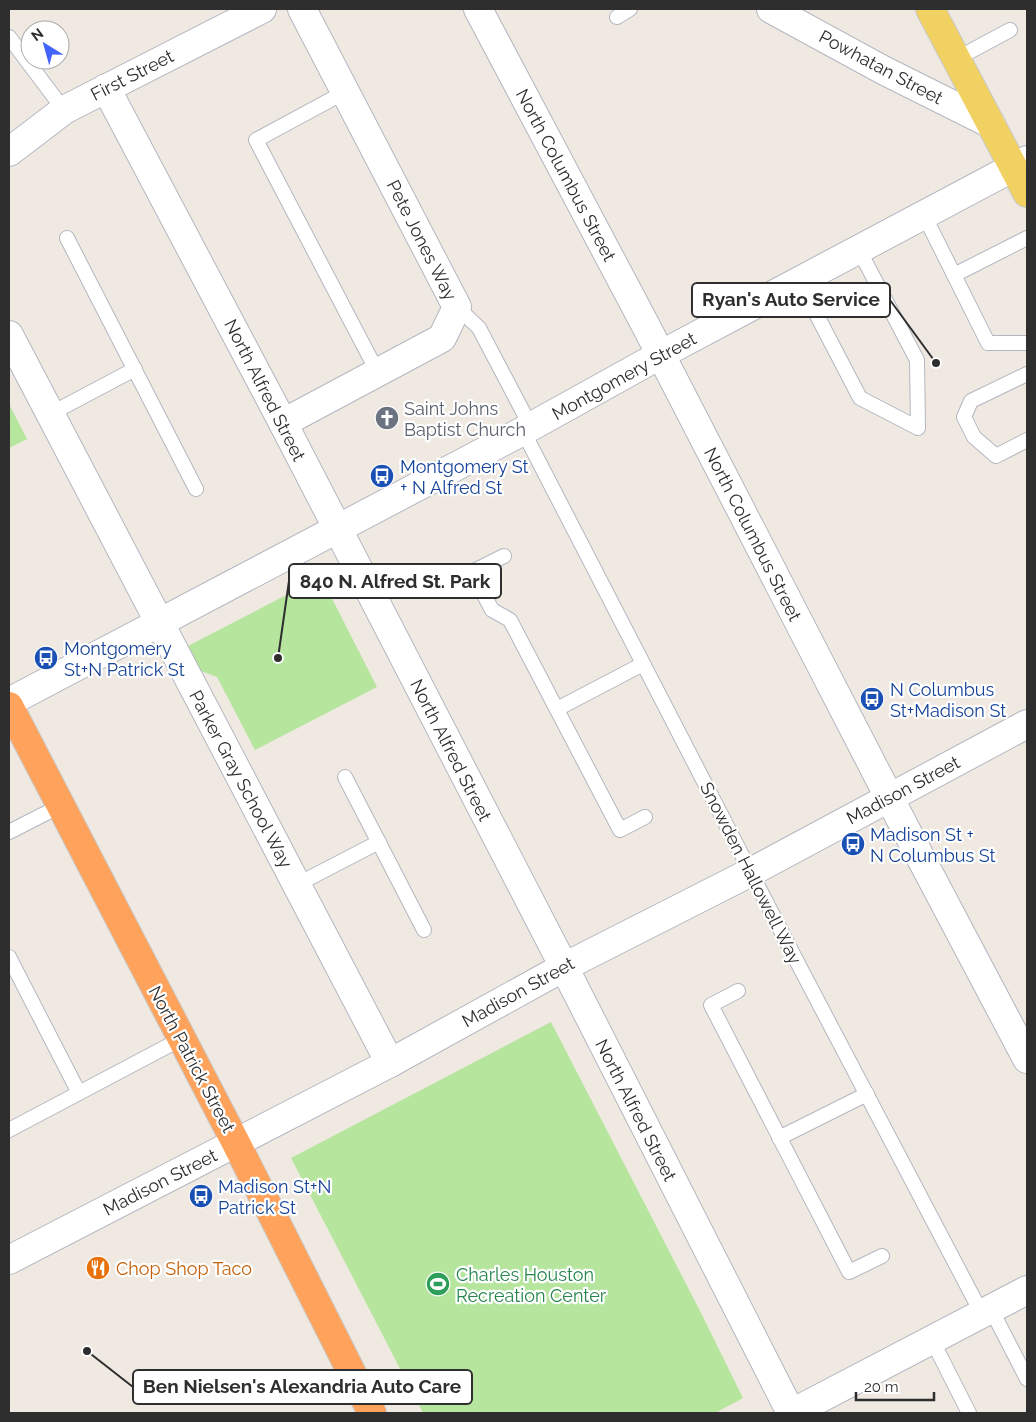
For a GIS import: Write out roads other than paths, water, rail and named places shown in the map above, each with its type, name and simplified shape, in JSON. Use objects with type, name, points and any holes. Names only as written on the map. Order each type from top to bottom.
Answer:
[{"type":"highway","name":"North Patrick Street","points":[[9,704],[60,806],[236,1143],[372,1413]]},
{"type":"main road","points":[[930,9],[991,124],[1020,164],[1027,193]]},
{"type":"street","name":"First Street","points":[[9,152],[64,110],[262,9]]},
{"type":"street","name":"Pete Jones Way","points":[[283,424],[442,338],[457,307],[302,9]]},
{"type":"street","name":"North Columbus Street","points":[[478,9],[1027,1060]]},
{"type":"street","name":"Powhatan Street","points":[[772,9],[883,70],[991,124]]},
{"type":"street","name":"North Alfred Street","points":[[106,88],[283,424],[792,1413]]},
{"type":"street","name":"Montgomery Street","points":[[9,704],[1020,164]]},
{"type":"street","name":"Parker Gray School Way","points":[[9,335],[390,1063]]},
{"type":"street","name":"Madison Street","points":[[9,1260],[390,1063],[564,967],[751,872],[1027,724]]},
{"type":"street","points":[[792,1413],[1027,1290]]},
{"type":"lane","points":[[617,17],[630,9]]},
{"type":"lane","points":[[956,59],[1010,30]]},
{"type":"lane","points":[[9,37],[64,110]]},
{"type":"lane","points":[[346,92],[256,140],[378,373]]},
{"type":"lane","points":[[924,215],[988,343],[1027,343]]},
{"type":"lane","points":[[67,238],[196,488]]},
{"type":"lane","points":[[954,275],[1027,238]]},
{"type":"lane","points":[[799,281],[860,398],[918,428],[917,360],[859,250]]},
{"type":"lane","name":"Snowden Hallowell Way","points":[[457,307],[479,328],[643,664],[751,872],[867,1094],[986,1311],[1027,1379]]},
{"type":"lane","points":[[50,414],[135,369]]},
{"type":"lane","points":[[1027,374],[971,401],[964,417],[974,437],[996,456],[1027,440]]},
{"type":"lane","points":[[504,556],[472,572],[492,610],[510,620],[620,830],[645,817]]},
{"type":"lane","points":[[557,709],[643,664]]},
{"type":"lane","points":[[345,777],[424,930]]},
{"type":"lane","points":[[9,832],[60,806]]},
{"type":"lane","points":[[296,885],[379,842]]},
{"type":"lane","points":[[9,957],[79,1093]]},
{"type":"lane","points":[[738,991],[711,1005],[849,1272],[882,1256]]},
{"type":"lane","points":[[9,1130],[181,1039]]},
{"type":"lane","points":[[780,1138],[867,1094]]},
{"type":"lane","points":[[932,1340],[969,1413]]},
{"type":"place","name":"Ryan's Auto Service","points":[[936,363]]},
{"type":"place","name":"Saint Johns Baptist Church","points":[[387,418]]},
{"type":"place","name":"Montgomery St + N Alfred St","points":[[382,476]]},
{"type":"place","name":"Montgomery St+N Patrick St","points":[[46,658]]},
{"type":"place","name":"840 N. Alfred St. Park","points":[[278,658]]},
{"type":"place","name":"N Columbus St+Madison St","points":[[872,699]]},
{"type":"place","name":"Madison St + N Columbus St","points":[[853,844]]},
{"type":"place","name":"Madison St+N Patrick St","points":[[201,1196]]},
{"type":"place","name":"Chop Shop Taco","points":[[98,1268]]},
{"type":"place","name":"Charles Houston Recreation Center","points":[[438,1284]]},
{"type":"place","name":"Ben Nielsen's Alexandria Auto Care","points":[[87,1351]]}]
